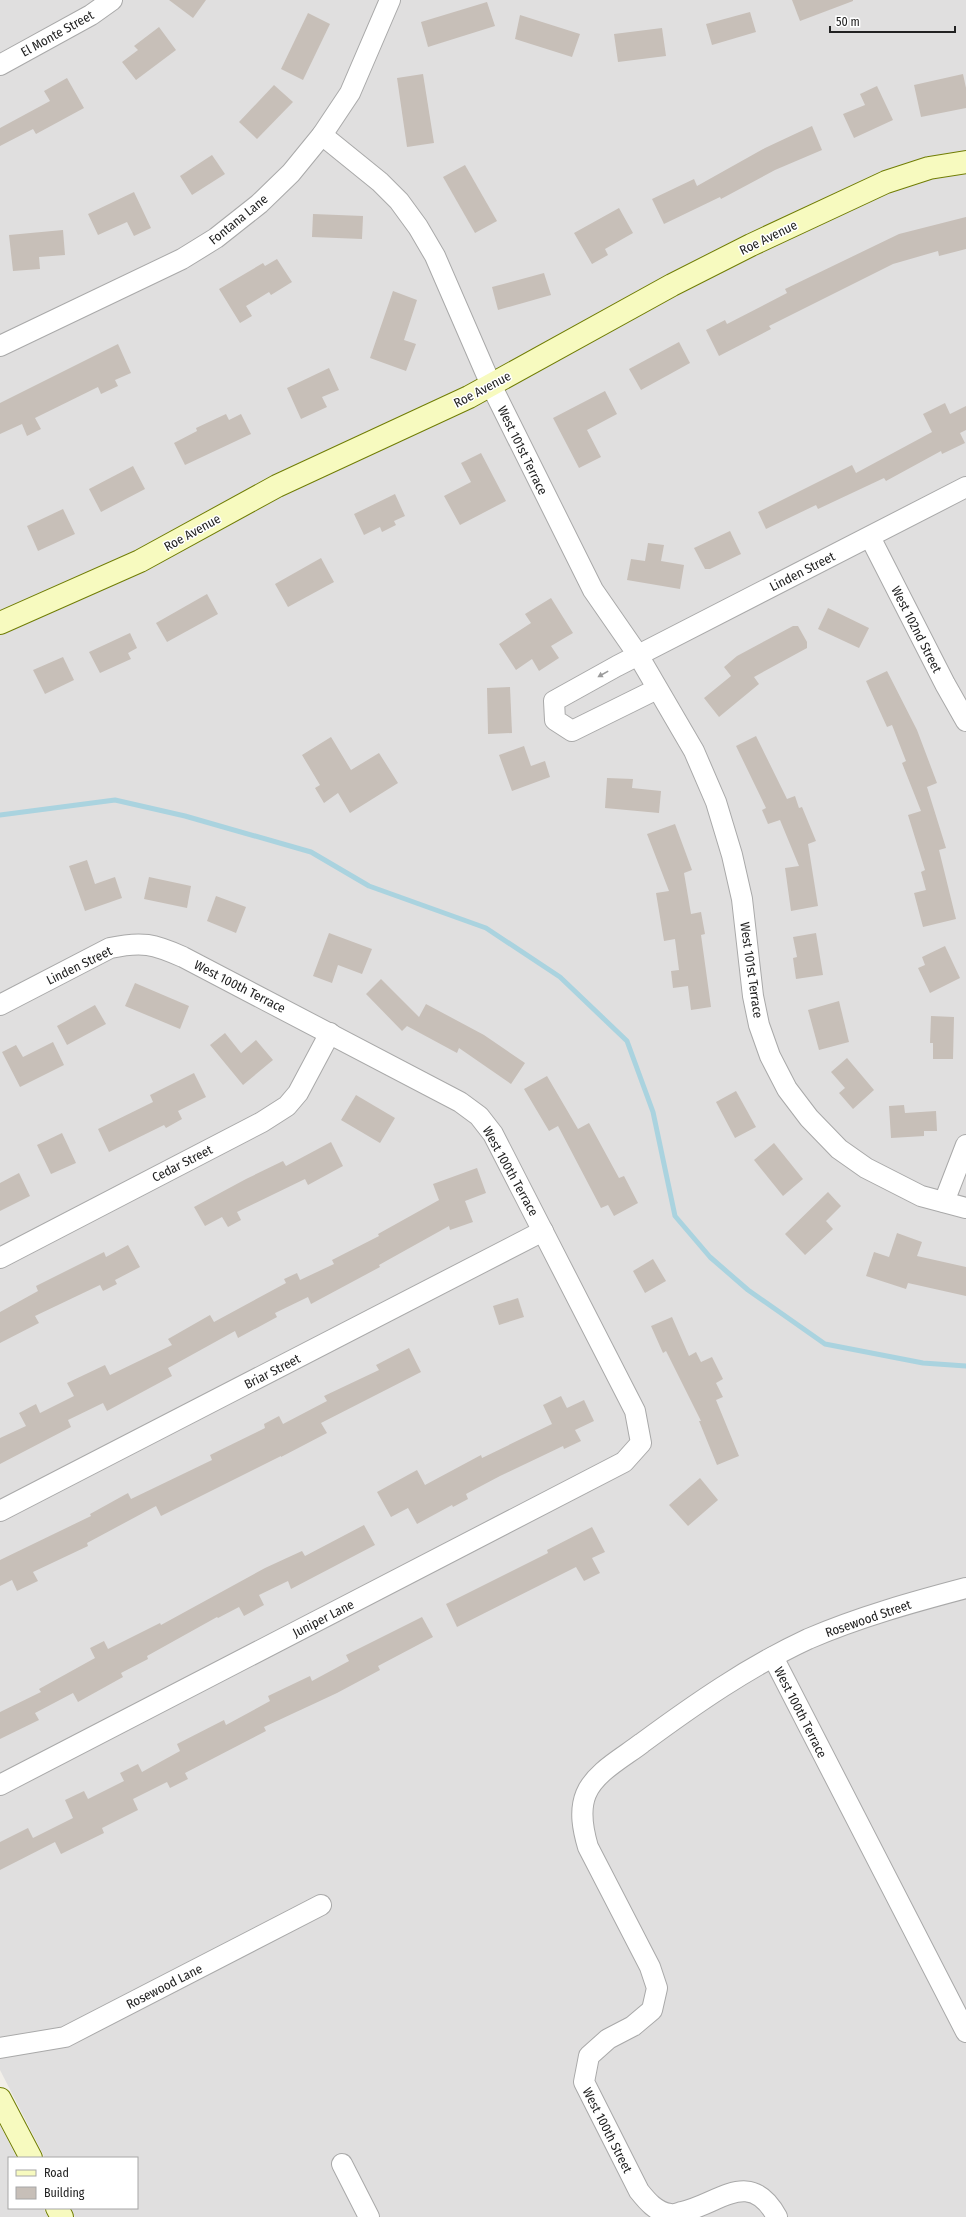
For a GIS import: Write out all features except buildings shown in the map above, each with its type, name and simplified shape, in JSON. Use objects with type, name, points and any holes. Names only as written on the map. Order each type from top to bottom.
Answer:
[{"type":"main road","name":"Roe Avenue","points":[[0,623],[140,561],[277,486],[491,385],[678,282],[844,201],[886,182],[928,168],[966,162]]},
{"type":"main road","points":[[0,2099],[30,2157]]},
{"type":"street","name":"El Monte Street","points":[[0,65],[91,15],[112,0]]},
{"type":"street","name":"Fontana Lane","points":[[0,346],[182,259],[216,238],[259,204],[291,173],[322,135],[350,93],[390,0]]},
{"type":"street","name":"West 101st Terrace","points":[[322,135],[380,182],[399,201],[418,227],[435,256],[491,385],[593,590],[638,655],[694,751],[716,802],[732,856],[742,899],[759,1025],[770,1056],[787,1089],[809,1118],[839,1149],[866,1168],[903,1188],[944,1202]]},
{"type":"street","name":"Linden Street","points":[[638,655],[966,487]]},
{"type":"street","name":"West 102nd Street","points":[[870,537],[945,684],[966,721]]},
{"type":"street","points":[[638,655],[554,700],[555,720],[572,731],[658,689]]},
{"type":"street","name":"Linden Street","points":[[0,1005],[110,948],[130,944],[156,945],[162,948]]},
{"type":"street","name":"West 100th Terrace","points":[[162,948],[330,1033],[460,1102],[479,1116],[493,1134],[636,1410],[641,1443]]},
{"type":"street","name":"Cedar Street","points":[[0,1258],[262,1122],[287,1106],[298,1093],[330,1033]]},
{"type":"street","points":[[966,1145],[944,1202],[966,1208]]},
{"type":"street","name":"Briar Street","points":[[0,1511],[543,1231]]},
{"type":"street","name":"Juniper Lane","points":[[0,1785],[624,1462],[641,1443]]},
{"type":"street","name":"Rosewood Street","points":[[773,1657],[808,1639],[862,1619],[966,1588]]},
{"type":"street","name":"West 100th Terrace","points":[[615,1899],[588,1847],[582,1826],[586,1794],[599,1777],[698,1702],[737,1677],[773,1657],[966,2032]]},
{"type":"street","name":"West 100th Street","points":[[615,1899],[650,1967],[657,1988],[652,2010],[633,2026],[608,2039],[589,2056],[584,2082],[603,2121],[639,2191],[651,2206],[670,2214],[693,2210],[734,2191],[754,2192],[770,2205],[776,2217]]},
{"type":"street","name":"Rosewood Lane","points":[[0,2048],[65,2037],[321,1905]]},
{"type":"street","points":[[342,2164],[369,2217]]},
{"type":"shaded area","points":[[0,0],[966,0],[966,2217],[75,2217],[71,2209],[138,2209],[138,2157],[44,2157],[0,2070]]},
{"type":"shaded area","points":[[0,2125],[16,2157],[8,2157],[8,2209],[44,2209],[48,2217],[0,2217]]},
{"type":"waterway","points":[[0,815],[115,800],[185,816],[311,852],[369,886],[486,928],[560,977],[627,1041],[653,1112],[675,1216],[710,1257],[748,1290],[825,1344],[923,1363],[966,1366]]}]
